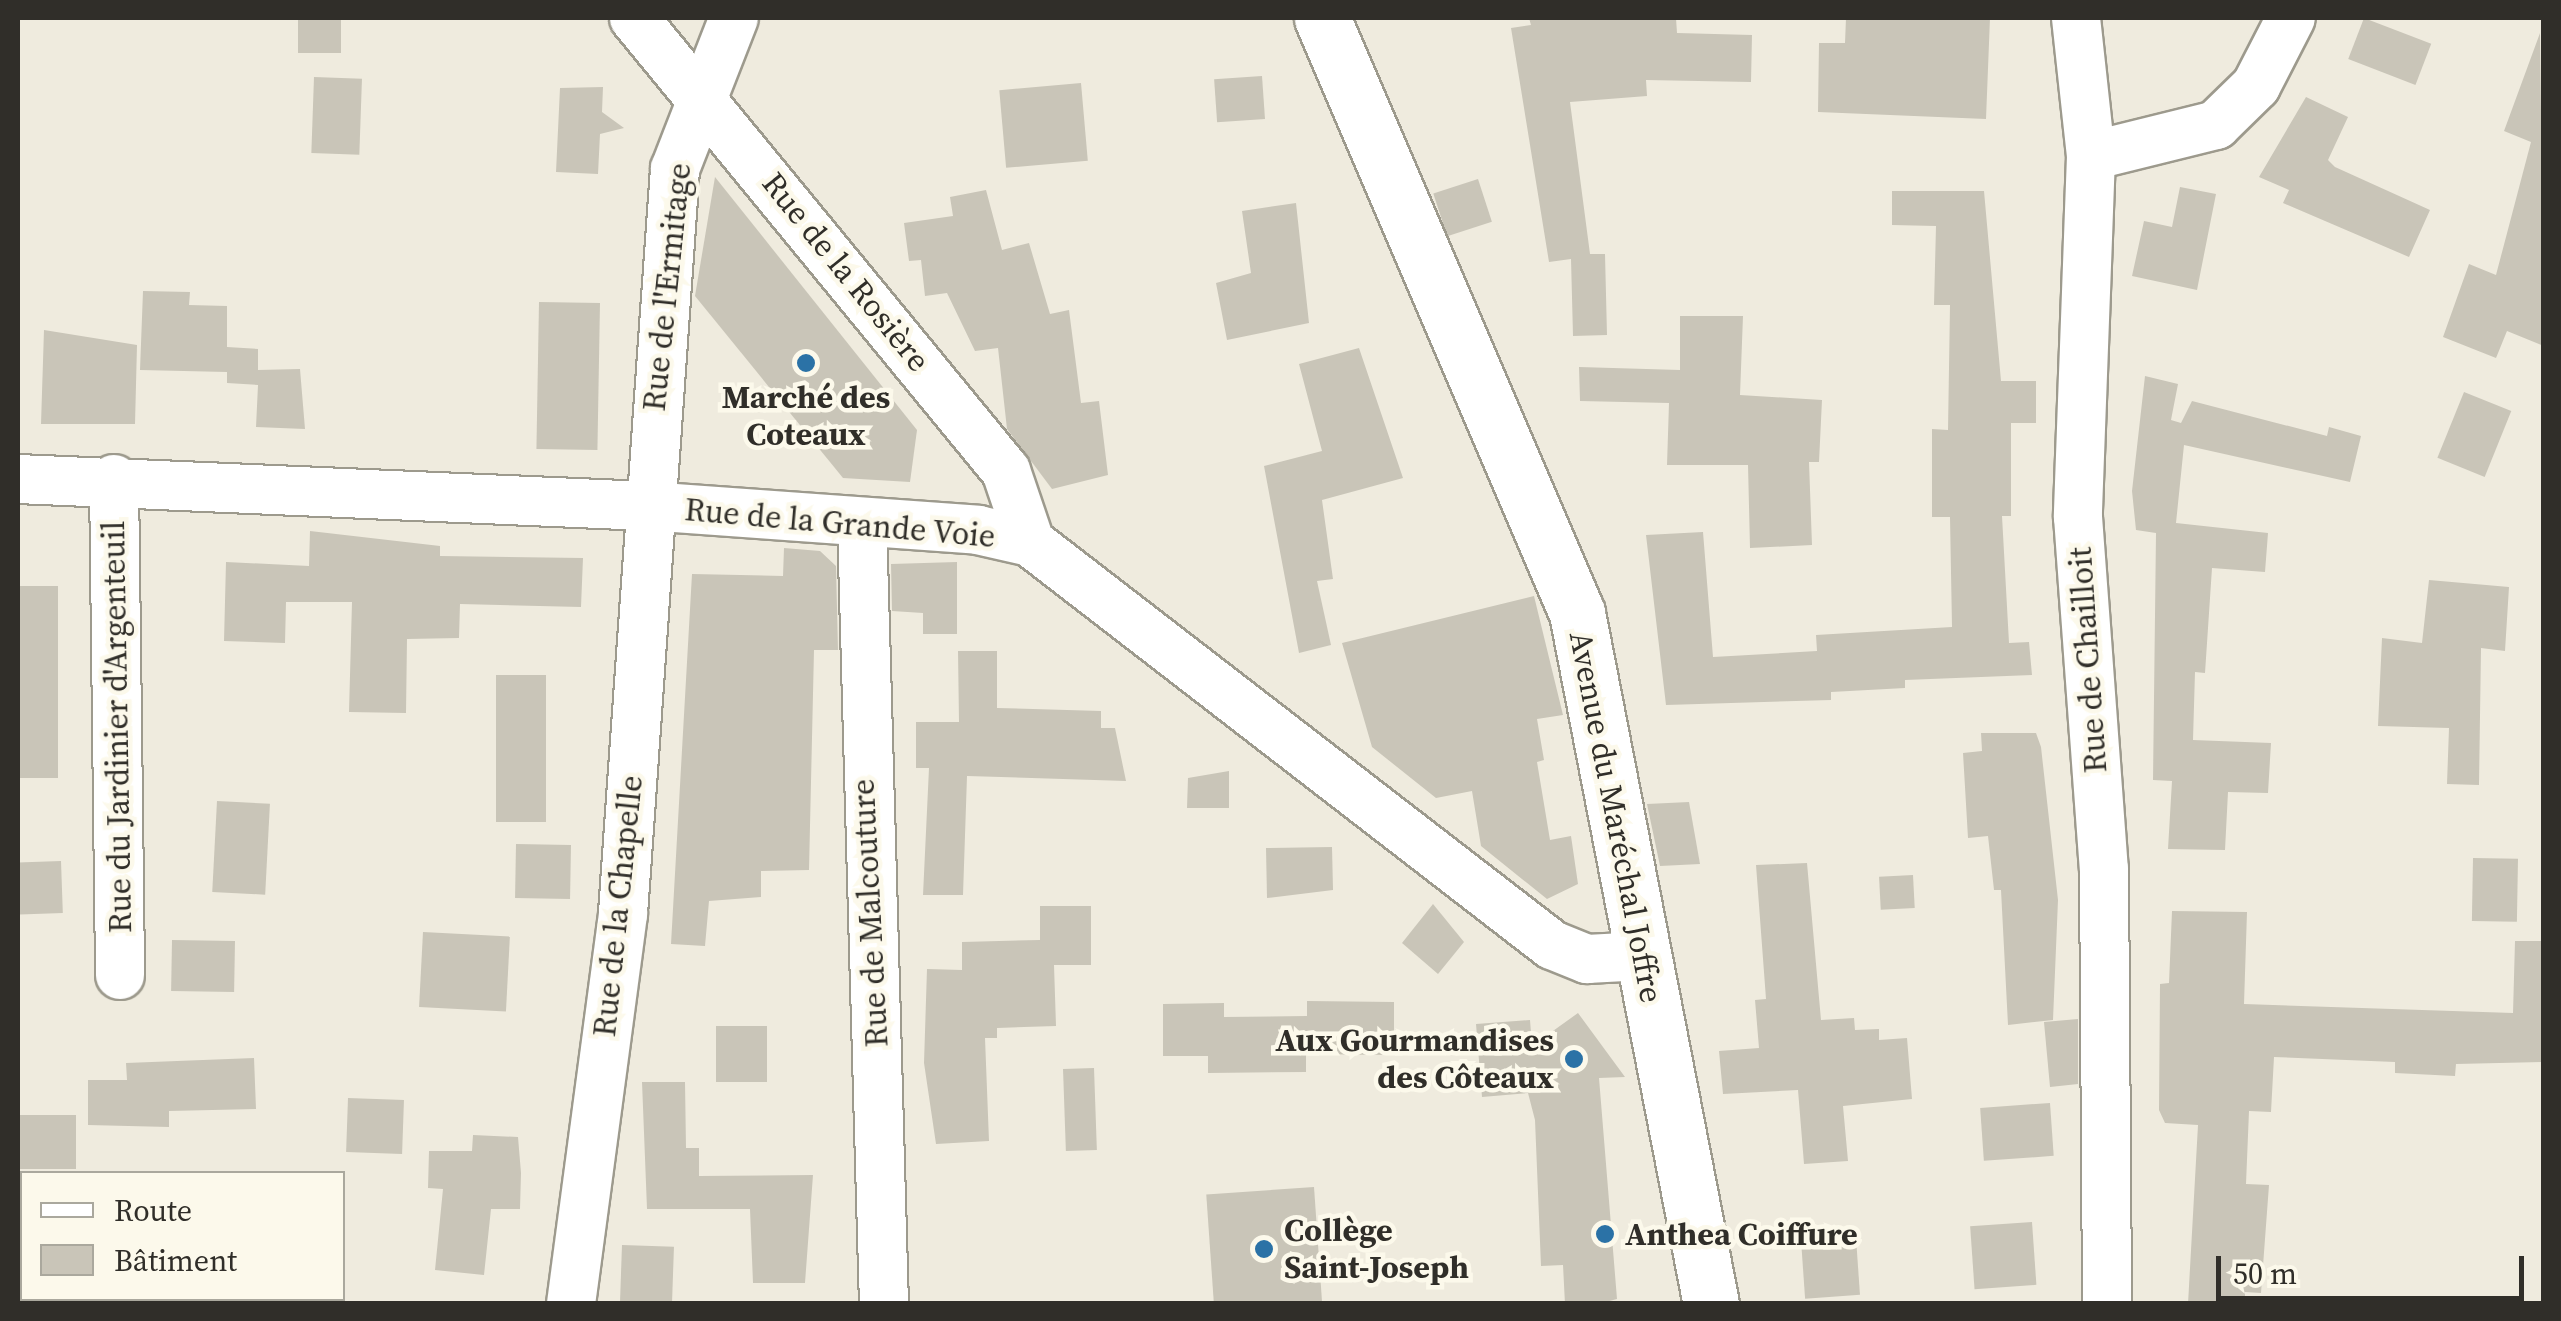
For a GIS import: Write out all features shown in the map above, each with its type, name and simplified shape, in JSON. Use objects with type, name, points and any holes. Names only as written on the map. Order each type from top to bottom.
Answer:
[{"type":"street","name":"Rue de la Rosière","points":[[634,18],[698,102],[1006,471],[1030,542]]},
{"type":"street","name":"Rue de l'Ermitage","points":[[647,506],[675,169],[734,18]]},
{"type":"street","name":"Avenue du Maréchal Joffre","points":[[1322,18],[1577,613],[1711,1304]]},
{"type":"street","name":"Rue de Chailloit","points":[[2076,18],[2091,156],[2078,516],[2104,869],[2107,1304]]},
{"type":"street","points":[[2091,156],[2216,125],[2256,86],[2291,18]]},
{"type":"street","name":"Rue de la Grande Voie","points":[[18,478],[114,479],[647,506],[862,523],[1030,542],[1552,945],[1587,959],[1642,956]]},
{"type":"street","name":"Rue du Jardinier d'Argenteuil","points":[[114,479],[120,975]]},
{"type":"street","name":"Rue de la Chapelle","points":[[572,1304],[624,913],[647,506]]},
{"type":"street","name":"Rue de Malcouture","points":[[862,523],[884,1304]]},
{"type":"building","points":[[298,18],[341,18],[341,53],[298,53]]},
{"type":"building","points":[[1529,18],[1676,18],[1677,33],[1752,35],[1751,82],[1646,80],[1647,96],[1570,102],[1590,254],[1605,254],[1607,335],[1573,336],[1571,259],[1549,262],[1511,28],[1531,25]]},
{"type":"building","points":[[1846,18],[1990,18],[1986,119],[1818,112],[1819,43],[1845,43]]},
{"type":"building","points":[[2364,18],[2431,44],[2415,85],[2348,59]]},
{"type":"building","points":[[2540,33],[2544,346],[2507,331],[2496,358],[2443,337],[2469,264],[2496,275],[2531,142],[2504,131]]},
{"type":"building","points":[[1262,76],[1265,119],[1217,122],[1214,79]]},
{"type":"building","points":[[314,77],[362,79],[359,155],[311,153]]},
{"type":"building","points":[[1081,83],[1088,161],[1006,168],[999,90]]},
{"type":"building","points":[[603,87],[602,112],[624,128],[600,134],[598,174],[556,172],[560,88]]},
{"type":"building","points":[[2306,97],[2348,117],[2328,160],[2335,167],[2430,210],[2409,257],[2283,203],[2289,190],[2259,177]]},
{"type":"building","name":"Marché des Coteaux","points":[[715,177],[917,430],[910,482],[843,478],[695,296]]},
{"type":"building","points":[[1478,179],[1492,222],[1447,236],[1433,194]]},
{"type":"building","points":[[2180,187],[2216,194],[2197,290],[2132,276],[2144,221],[2172,227]]},
{"type":"building","points":[[986,190],[1002,250],[1029,243],[1050,314],[1069,310],[1081,403],[1099,401],[1108,475],[1052,489],[1007,429],[998,348],[975,351],[947,293],[925,296],[921,260],[909,261],[904,223],[953,216],[950,197]]},
{"type":"building","points":[[1892,191],[1984,191],[2001,381],[2036,381],[2036,423],[2011,423],[2011,516],[2002,516],[2009,643],[2029,642],[2032,675],[1905,680],[1905,688],[1831,692],[1831,700],[1666,705],[1646,535],[1703,532],[1713,657],[1817,651],[1816,635],[1952,627],[1950,517],[1932,517],[1932,429],[1948,430],[1950,305],[1934,305],[1936,226],[1892,225]]},
{"type":"building","points":[[1296,203],[1309,323],[1227,340],[1216,283],[1251,273],[1242,211]]},
{"type":"building","points":[[143,291],[190,292],[189,305],[227,306],[227,347],[258,349],[258,370],[300,369],[305,429],[256,427],[258,385],[227,383],[227,372],[140,370]]},
{"type":"building","points":[[539,302],[600,303],[597,450],[536,449]]},
{"type":"building","points":[[1680,316],[1743,316],[1740,395],[1822,400],[1819,462],[1809,462],[1812,545],[1750,548],[1748,465],[1667,465],[1669,403],[1580,401],[1579,367],[1680,370]]},
{"type":"building","points":[[44,330],[137,345],[135,424],[41,424]]},
{"type":"building","points":[[1359,348],[1403,478],[1322,500],[1333,579],[1317,581],[1331,645],[1299,653],[1264,466],[1322,451],[1299,364]]},
{"type":"building","points":[[2145,376],[2178,384],[2171,420],[2181,423],[2192,401],[2327,436],[2329,427],[2361,436],[2350,482],[2184,445],[2176,523],[2268,533],[2265,572],[2212,568],[2205,673],[2195,672],[2193,740],[2271,743],[2268,793],[2228,792],[2225,850],[2168,849],[2172,781],[2153,780],[2156,533],[2136,530],[2132,491]]},
{"type":"building","points":[[2464,392],[2511,411],[2485,477],[2437,458]]},
{"type":"building","points":[[310,531],[440,546],[440,556],[583,558],[581,607],[460,604],[459,638],[407,639],[406,713],[349,712],[352,602],[286,602],[285,643],[224,641],[226,562],[309,566]]},
{"type":"building","points":[[784,548],[820,551],[836,566],[838,650],[814,650],[809,870],[761,871],[761,897],[709,901],[705,946],[671,944],[692,574],[783,576]]},
{"type":"building","points":[[957,562],[957,634],[923,634],[923,613],[892,611],[891,564]]},
{"type":"building","points":[[2429,580],[2509,587],[2505,651],[2481,648],[2479,785],[2447,784],[2449,728],[2378,726],[2382,638],[2422,643]]},
{"type":"building","points":[[18,586],[58,586],[58,778],[18,778]]},
{"type":"building","points":[[1534,596],[1563,715],[1537,719],[1544,760],[1537,762],[1550,840],[1571,836],[1578,884],[1547,899],[1481,846],[1472,791],[1436,798],[1372,747],[1342,643]]},
{"type":"building","points":[[958,651],[997,651],[997,708],[1101,711],[1101,728],[1115,728],[1126,781],[967,776],[963,895],[923,895],[929,768],[916,768],[916,722],[959,722]]},
{"type":"building","points":[[496,675],[546,675],[546,822],[496,822]]},
{"type":"building","points":[[1981,733],[2036,733],[2041,747],[2058,900],[2053,1020],[2008,1025],[2001,890],[1994,890],[1988,836],[1968,838],[1963,753],[1982,751]]},
{"type":"building","points":[[1229,771],[1229,808],[1187,808],[1188,778]]},
{"type":"building","points":[[217,801],[270,804],[265,895],[212,892]]},
{"type":"building","points":[[1689,802],[1700,864],[1660,866],[1647,804]]},
{"type":"building","points":[[516,844],[571,845],[570,899],[515,898]]},
{"type":"building","points":[[1332,847],[1333,890],[1267,898],[1266,848]]},
{"type":"building","points":[[2473,858],[2518,859],[2517,922],[2472,921]]},
{"type":"building","points":[[61,861],[63,913],[20,914],[18,863]]},
{"type":"building","points":[[1807,863],[1821,1020],[1854,1018],[1855,1030],[1879,1029],[1879,1040],[1907,1038],[1912,1099],[1843,1106],[1848,1161],[1804,1164],[1798,1090],[1723,1094],[1719,1051],[1759,1048],[1755,1000],[1766,999],[1756,865]]},
{"type":"building","points":[[1913,875],[1915,908],[1881,910],[1879,877]]},
{"type":"building","points":[[1433,904],[1464,942],[1438,974],[1402,943]]},
{"type":"building","points":[[1040,906],[1091,906],[1091,965],[1054,965],[1056,1026],[997,1028],[997,1038],[985,1038],[989,1141],[936,1144],[924,1063],[927,969],[962,970],[962,942],[1040,940]]},
{"type":"building","points":[[2172,911],[2247,912],[2244,1004],[2513,1013],[2515,941],[2544,941],[2544,1062],[2456,1064],[2455,1076],[2395,1073],[2395,1062],[2274,1057],[2271,1112],[2249,1111],[2246,1184],[2269,1185],[2261,1293],[2245,1292],[2245,1304],[2188,1304],[2198,1125],[2165,1123],[2159,1110],[2160,984],[2169,983]]},
{"type":"building","points":[[423,932],[510,937],[506,1011],[419,1007]]},
{"type":"building","points":[[172,940],[235,941],[234,992],[171,991]]},
{"type":"building","points":[[1307,1001],[1394,1002],[1394,1055],[1306,1054],[1306,1072],[1208,1073],[1208,1056],[1163,1056],[1163,1004],[1224,1003],[1224,1017],[1307,1016]]},
{"type":"building","points":[[1578,1013],[1625,1077],[1599,1078],[1617,1299],[1598,1304],[1565,1304],[1563,1265],[1541,1266],[1535,1120],[1528,1093],[1482,1097],[1476,1024],[1530,1020],[1532,1046]]},
{"type":"building","points":[[2078,1019],[2078,1084],[2050,1087],[2044,1022]]},
{"type":"building","points":[[716,1026],[767,1026],[767,1082],[716,1082]]},
{"type":"building","points":[[254,1058],[256,1109],[169,1111],[169,1127],[88,1125],[88,1080],[127,1080],[126,1063]]},
{"type":"building","points":[[1094,1068],[1097,1150],[1066,1151],[1063,1069]]},
{"type":"building","points":[[642,1082],[685,1082],[686,1148],[699,1148],[699,1176],[813,1175],[805,1283],[753,1283],[750,1209],[647,1209]]},
{"type":"building","points":[[348,1098],[404,1100],[402,1154],[346,1152]]},
{"type":"building","points":[[2050,1103],[2054,1156],[1984,1161],[1980,1108]]},
{"type":"building","points":[[18,1115],[76,1115],[76,1169],[18,1169]]},
{"type":"building","points":[[473,1135],[518,1137],[521,1173],[520,1209],[491,1209],[484,1275],[435,1270],[443,1189],[428,1188],[429,1151],[472,1151]]},
{"type":"building","name":"Collège Saint-Joseph","points":[[1314,1187],[1322,1304],[1214,1304],[1206,1195]]},
{"type":"building","points":[[2032,1222],[2036,1285],[1975,1289],[1970,1226]]},
{"type":"building","points":[[1856,1238],[1860,1295],[1805,1299],[1801,1242]]},
{"type":"building","points":[[622,1245],[674,1247],[672,1304],[620,1304]]},
{"type":"place","name":"Marché des Coteaux","points":[[806,363]]},
{"type":"place","name":"Aux Gourmandises des Côteaux","points":[[1574,1059]]},
{"type":"place","name":"Anthea Coiffure","points":[[1605,1234]]},
{"type":"place","name":"Collège Saint-Joseph","points":[[1264,1249]]}]
